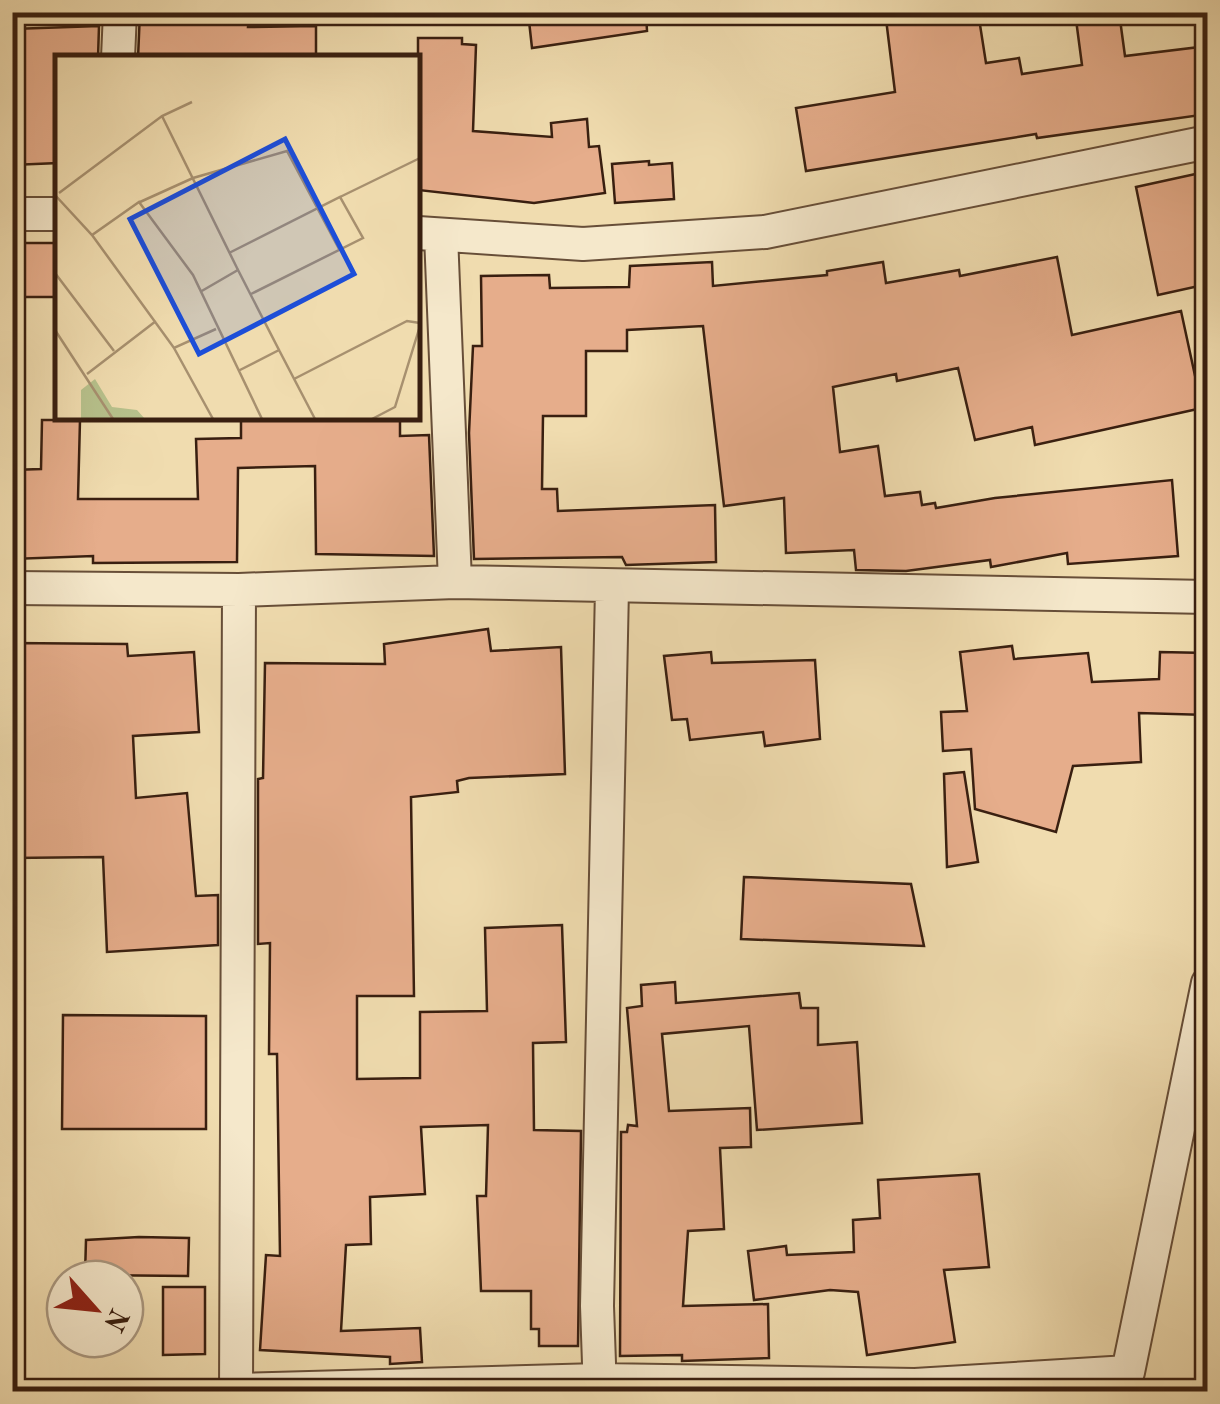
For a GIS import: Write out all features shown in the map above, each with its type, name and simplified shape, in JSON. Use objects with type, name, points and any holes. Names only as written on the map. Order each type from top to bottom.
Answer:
[{"type":"street","points":[[118,55],[120,12]]},
{"type":"street","points":[[455,582],[429,234],[583,244],[765,232],[1208,142]]},
{"type":"street","points":[[12,214],[55,214]]},
{"type":"street","points":[[12,588],[240,590],[455,582],[1208,597]]},
{"type":"street","points":[[600,1386],[612,588]]},
{"type":"street","points":[[240,590],[236,1391],[915,1385],[1128,1372],[1208,983]]},
{"type":"building","points":[[140,12],[249,12],[248,27],[316,26],[316,55],[138,55]]},
{"type":"building","points":[[528,12],[646,12],[647,31],[532,48]]},
{"type":"building","points":[[936,12],[978,12],[986,63],[1019,58],[1022,74],[1082,65],[1075,12],[1119,12],[1125,56],[1208,46],[1208,114],[1037,138],[1036,134],[806,171],[796,108],[895,92],[886,19]]},
{"type":"building","points":[[99,26],[98,55],[55,55],[55,163],[12,165],[12,29]]},
{"type":"building","points":[[418,38],[462,38],[462,44],[476,45],[473,131],[552,137],[551,123],[587,119],[589,147],[599,146],[605,193],[534,203],[420,190]]},
{"type":"building","points":[[649,161],[649,165],[672,163],[674,199],[615,203],[612,164]]},
{"type":"building","points":[[1200,173],[1201,179],[1208,177],[1208,284],[1158,295],[1136,187]]},
{"type":"building","points":[[12,243],[55,243],[55,297],[12,297]]},
{"type":"building","points":[[1057,257],[1072,335],[1181,311],[1202,408],[1035,445],[1032,427],[975,440],[958,368],[897,381],[896,374],[833,387],[840,452],[878,446],[885,496],[920,492],[922,505],[935,503],[936,508],[1172,480],[1178,556],[1068,564],[1067,553],[991,567],[990,560],[906,571],[856,570],[854,550],[786,553],[784,498],[724,506],[703,326],[627,330],[627,351],[586,351],[586,416],[543,416],[542,489],[557,489],[558,511],[715,505],[716,562],[626,565],[622,557],[474,559],[469,433],[473,346],[482,346],[481,276],[549,275],[550,288],[629,287],[630,266],[712,262],[713,286],[827,275],[827,271],[883,262],[886,283],[959,270],[960,276]]},
{"type":"building","points":[[42,420],[80,420],[78,499],[198,499],[196,439],[241,438],[241,420],[400,420],[400,436],[429,435],[434,556],[316,554],[315,466],[238,468],[237,562],[93,563],[93,556],[12,559],[12,470],[41,469]]},
{"type":"building","points":[[488,629],[491,651],[561,647],[565,774],[469,778],[457,781],[458,792],[411,797],[414,996],[357,996],[357,1079],[420,1078],[420,1012],[487,1011],[485,928],[562,925],[566,1042],[533,1043],[534,1130],[581,1131],[578,1346],[539,1346],[539,1329],[531,1329],[531,1291],[481,1291],[477,1196],[486,1196],[488,1125],[421,1127],[425,1194],[370,1197],[371,1244],[346,1245],[341,1331],[420,1328],[422,1362],[390,1364],[390,1357],[260,1350],[266,1255],[280,1256],[277,1054],[269,1054],[270,943],[258,944],[258,779],[263,778],[265,663],[385,664],[384,644]]},
{"type":"building","points":[[12,643],[127,644],[128,656],[194,652],[199,732],[133,736],[136,798],[187,793],[196,896],[218,895],[218,945],[107,952],[103,857],[12,858]]},
{"type":"building","points":[[1012,646],[1014,659],[1088,653],[1092,682],[1159,679],[1160,652],[1208,653],[1208,715],[1139,713],[1141,762],[1073,766],[1056,832],[975,809],[971,749],[943,751],[941,712],[967,711],[960,652]]},
{"type":"building","points":[[711,652],[712,663],[815,660],[820,739],[765,746],[763,732],[690,740],[687,719],[672,720],[664,656]]},
{"type":"building","points":[[964,772],[978,862],[947,867],[944,774]]},
{"type":"building","points":[[744,877],[911,884],[924,946],[741,939]]},
{"type":"building","points":[[675,982],[676,1003],[799,993],[801,1008],[818,1008],[818,1045],[857,1042],[862,1123],[757,1130],[749,1026],[662,1034],[669,1111],[750,1108],[751,1147],[720,1148],[724,1229],[688,1231],[683,1306],[768,1304],[769,1358],[682,1361],[682,1355],[620,1356],[621,1132],[627,1132],[628,1125],[637,1126],[627,1008],[642,1006],[641,985]]},
{"type":"building","points":[[63,1015],[206,1016],[206,1129],[62,1129]]},
{"type":"building","points":[[979,1174],[989,1267],[944,1270],[955,1342],[867,1355],[858,1292],[830,1290],[754,1300],[748,1251],[786,1246],[787,1255],[854,1252],[853,1220],[880,1218],[878,1180]]},
{"type":"building","points":[[189,1238],[188,1276],[145,1276],[145,1259],[85,1259],[86,1240]]},
{"type":"building","points":[[163,1287],[205,1287],[205,1354],[163,1355]]}]
